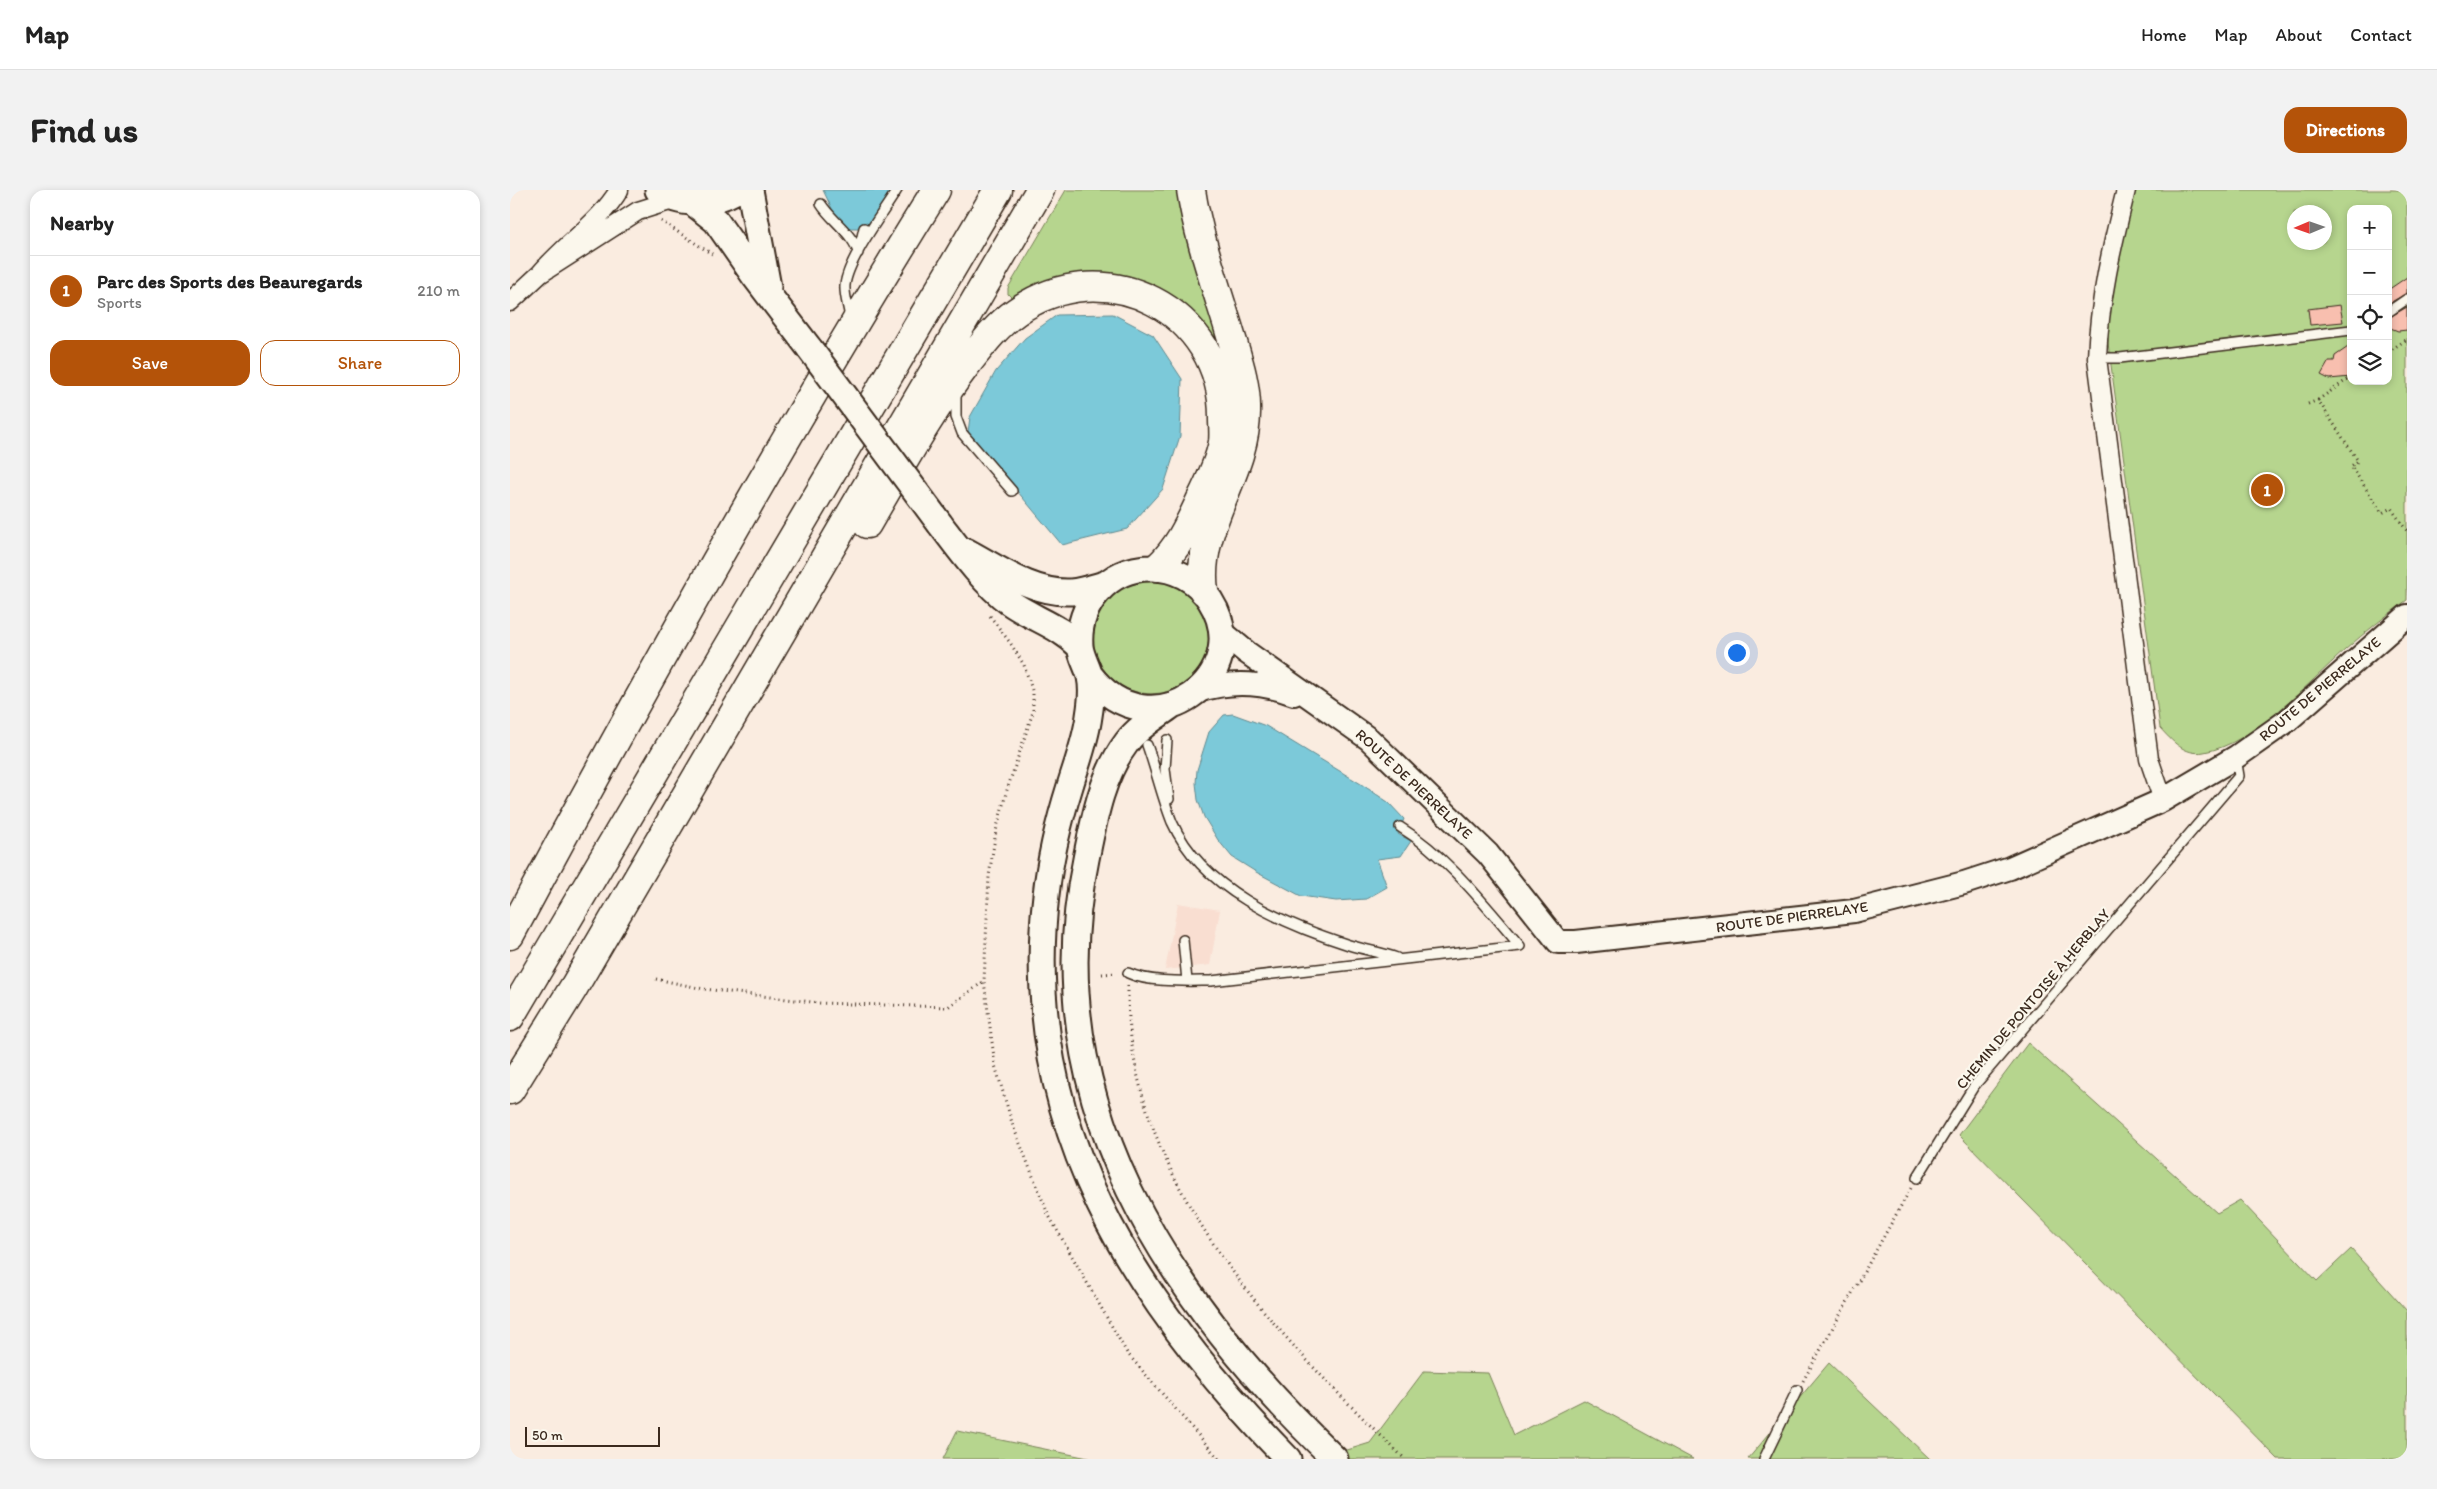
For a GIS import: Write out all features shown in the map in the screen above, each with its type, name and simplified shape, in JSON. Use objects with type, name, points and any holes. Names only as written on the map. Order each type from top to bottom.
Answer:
[{"type":"highway","points":[[510,935],[634,703],[850,330],[936,190]]},
{"type":"highway","points":[[510,1017],[998,190]]},
{"type":"highway","points":[[510,1090],[579,978],[798,607],[1040,190]]},
{"type":"highway","points":[[1191,190],[1212,275],[1238,360],[1246,411],[1243,444],[1204,550],[1202,566],[1204,591]]},
{"type":"highway","points":[[798,607],[830,586],[927,423],[957,378],[988,337],[1016,312],[1040,298],[1064,289],[1089,286],[1126,291],[1164,306],[1186,322],[1204,347],[1218,376],[1224,407],[1223,442],[1205,491],[1182,540],[1158,567]]},
{"type":"main road","points":[[668,200],[710,201],[737,190]]},
{"type":"main road","points":[[750,190],[762,263],[771,299]]},
{"type":"main road","points":[[668,200],[716,221],[771,299],[985,581],[1008,602],[1068,635],[1080,648],[1090,675],[1099,686],[1113,698],[1129,706],[1147,709],[1172,705],[1183,701],[1198,691],[1209,679],[1221,648],[1221,632],[1215,610],[1204,591],[1190,579],[1175,571],[1158,567],[1141,568],[1125,572],[1105,584],[1071,592],[1042,589],[960,548]]},
{"type":"main road","points":[[1080,648],[1081,627],[1087,607],[1105,584]]},
{"type":"main road","points":[[1090,675],[1089,719],[1053,850],[1043,932],[1044,1004],[1054,1073],[1062,1108],[1086,1176],[1117,1239],[1141,1280],[1199,1361],[1288,1459]]},
{"type":"main road","points":[[1172,705],[1149,721],[1128,741],[1111,768],[1099,802],[1089,844],[1078,903],[1076,942],[1078,1013],[1090,1083],[1111,1150],[1124,1182],[1140,1214],[1180,1279],[1243,1362],[1288,1412],[1335,1459]]},
{"type":"street","points":[[510,302],[595,218],[619,190]]},
{"type":"street","points":[[2126,190],[2105,275],[2098,321],[2097,358],[2149,759],[2163,800]]},
{"type":"street","points":[[540,274],[599,235],[668,200]]},
{"type":"street","name":"ROUTE DE PIERRELAYE","points":[[1221,632],[1246,652],[1369,739],[1488,854],[1558,942],[1634,937],[1854,911],[1964,883],[2010,868],[2163,800],[2236,757],[2287,721],[2407,616]]},
{"type":"street","name":"ROUTE DE PIERRELAYE","points":[[1198,691],[1213,686],[1255,683],[1283,690],[1316,702]]},
{"type":"lane","points":[[858,253],[897,190]]},
{"type":"lane","points":[[821,204],[828,215],[857,244],[858,253]]},
{"type":"lane","points":[[850,330],[845,286],[858,253],[864,228]]},
{"type":"lane","points":[[2392,309],[2407,299]]},
{"type":"lane","points":[[2097,358],[2120,358],[2347,330]]},
{"type":"lane","points":[[957,378],[956,409],[958,425],[962,433],[985,455],[1012,491]]},
{"type":"lane","points":[[1167,740],[1165,769],[1172,822]]},
{"type":"lane","points":[[1147,745],[1172,822],[1190,853],[1226,887],[1272,914],[1324,936],[1400,959]]},
{"type":"lane","name":"CHEMIN DE PONTOISE À HERBLAY","points":[[1917,1178],[1974,1086],[2239,776],[2236,757]]},
{"type":"lane","points":[[1128,973],[1135,976],[1187,981],[1228,979],[1520,946],[1466,883],[1412,834],[1400,827]]},
{"type":"lane","points":[[1183,940],[1187,981]]},
{"type":"lane","points":[[1764,1459],[1797,1390]]},
{"type":"path","points":[[668,200],[675,232],[717,258]]},
{"type":"path","points":[[2392,349],[2407,339]]},
{"type":"path","points":[[2308,404],[2318,400],[2347,380]]},
{"type":"path","points":[[2318,400],[2358,461],[2352,466],[2382,513],[2391,508],[2407,531]]},
{"type":"path","points":[[1128,973],[1128,1006],[1142,1090],[1162,1151],[1186,1200],[1204,1230],[1257,1304],[1307,1361],[1405,1459]]},
{"type":"path","points":[[656,979],[704,989],[820,1003],[948,1007],[984,981]]},
{"type":"path","points":[[1797,1390],[1917,1178]]},
{"type":"shaded area","points":[[1178,903],[1220,910],[1210,965],[1165,970]]},
{"type":"green space","points":[[1066,190],[1179,190],[1238,402],[1222,360],[1205,328],[1179,303],[1161,292],[1125,279],[1096,274],[1065,279],[1013,299],[1008,294],[1008,288]]},
{"type":"green space","points":[[2133,190],[2407,190],[2407,600],[2353,643],[2297,695],[2261,725],[2223,747],[2204,752],[2197,753],[2185,750],[2160,728],[2108,343],[2108,302]]},
{"type":"green space","points":[[1151,578],[1173,582],[1192,595],[1205,614],[1209,636],[1205,658],[1192,677],[1173,690],[1151,694],[1129,690],[1110,677],[1097,658],[1093,636],[1097,614],[1110,595],[1129,582]]},
{"type":"green space","points":[[2028,1043],[2217,1213],[2240,1200],[2317,1281],[2351,1249],[2407,1311],[2407,1459],[2278,1459],[1959,1135]]},
{"type":"green space","points":[[1829,1363],[1930,1459],[1748,1459]]},
{"type":"green space","points":[[1424,1371],[1488,1373],[1514,1435],[1584,1400],[1693,1459],[1318,1459],[1370,1443]]},
{"type":"green space","points":[[957,1431],[1093,1459],[943,1459]]},
{"type":"water","points":[[823,190],[897,190],[873,228],[847,228],[835,215]]},
{"type":"water","points":[[1113,314],[1153,335],[1182,379],[1180,436],[1163,489],[1127,529],[1062,545],[968,432],[970,417],[996,371],[1025,338],[1057,315]]},
{"type":"water","points":[[1233,714],[1266,726],[1361,784],[1388,802],[1404,819],[1398,834],[1411,841],[1401,856],[1377,859],[1387,887],[1366,899],[1336,901],[1301,896],[1232,857],[1218,840],[1204,817],[1198,800],[1196,783],[1197,770],[1209,732],[1224,715]]},
{"type":"building","points":[[2407,277],[2407,293],[2392,302],[2392,287]]},
{"type":"building","points":[[2340,305],[2343,322],[2310,325],[2308,309]]},
{"type":"building","points":[[2407,307],[2407,330],[2398,331],[2392,329],[2392,316]]},
{"type":"building","points":[[2347,348],[2347,377],[2329,379],[2321,375],[2329,361],[2334,361],[2335,356]]},
{"type":"place","name":"Parc des Sports des Beauregards","points":[[2267,490]]}]
